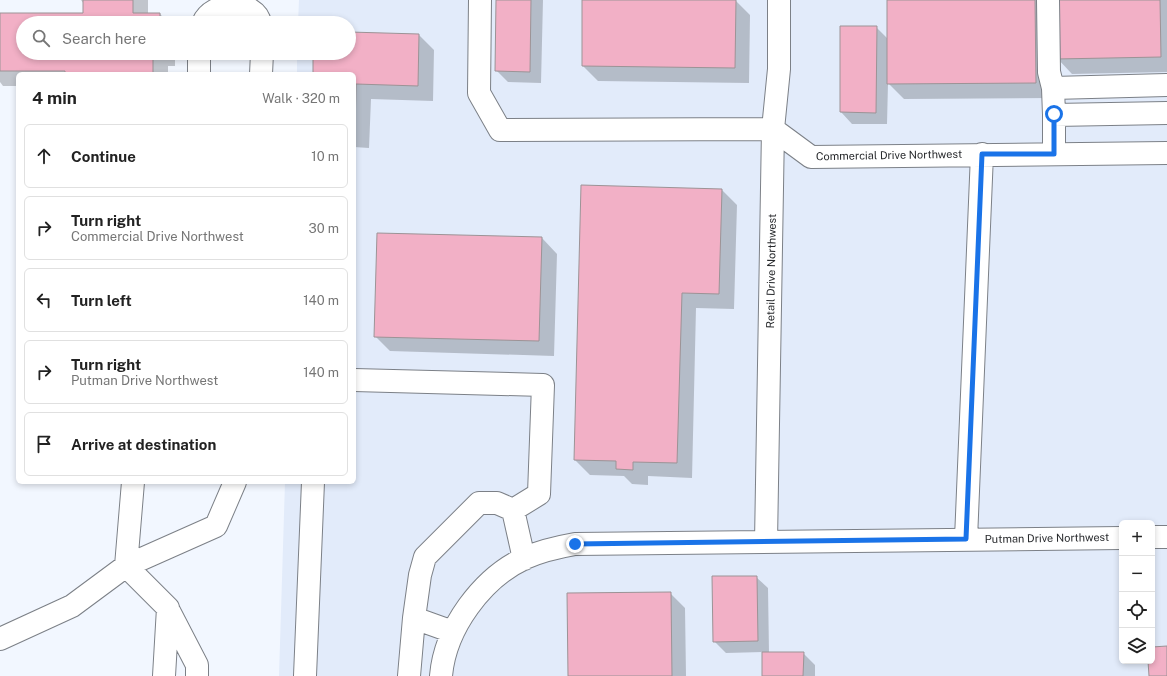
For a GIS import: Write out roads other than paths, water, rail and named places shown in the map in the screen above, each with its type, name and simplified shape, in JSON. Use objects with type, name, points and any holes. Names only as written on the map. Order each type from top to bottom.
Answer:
[{"type":"street","points":[[480,0],[479,93],[500,130],[773,128]]},
{"type":"street","name":"Retail Drive Northwest","points":[[766,542],[773,128],[779,69],[779,0]]},
{"type":"street","points":[[1048,0],[1049,72],[1053,88],[1054,154]]},
{"type":"street","points":[[208,16],[211,11],[222,4],[236,3],[250,8],[257,16]]},
{"type":"street","points":[[199,60],[199,72]]},
{"type":"street","points":[[261,72],[262,60]]},
{"type":"street","points":[[1053,88],[1167,85]]},
{"type":"street","points":[[1054,114],[1167,113]]},
{"type":"street","name":"Commercial Drive Northwest","points":[[773,128],[811,156],[1054,154],[1167,149]]},
{"type":"street","points":[[966,539],[982,154]]},
{"type":"street","points":[[356,380],[543,385],[539,494],[513,510]]},
{"type":"street","points":[[133,484],[126,566],[168,608],[197,665],[197,676]]},
{"type":"street","points":[[0,639],[72,606],[126,566],[216,526],[234,484]]},
{"type":"street","points":[[305,676],[313,484]]},
{"type":"street","points":[[409,676],[414,618],[420,575],[425,557],[479,503],[497,503],[513,510]]},
{"type":"street","points":[[513,510],[524,559]]},
{"type":"street","points":[[1155,537],[1167,537]]},
{"type":"street","name":"Putman Drive Northwest","points":[[441,676],[448,644],[453,632],[464,614],[483,590],[502,573],[524,559],[550,549],[575,544],[1119,538]]},
{"type":"street","points":[[164,676],[168,608]]},
{"type":"street","points":[[414,618],[453,632]]}]
